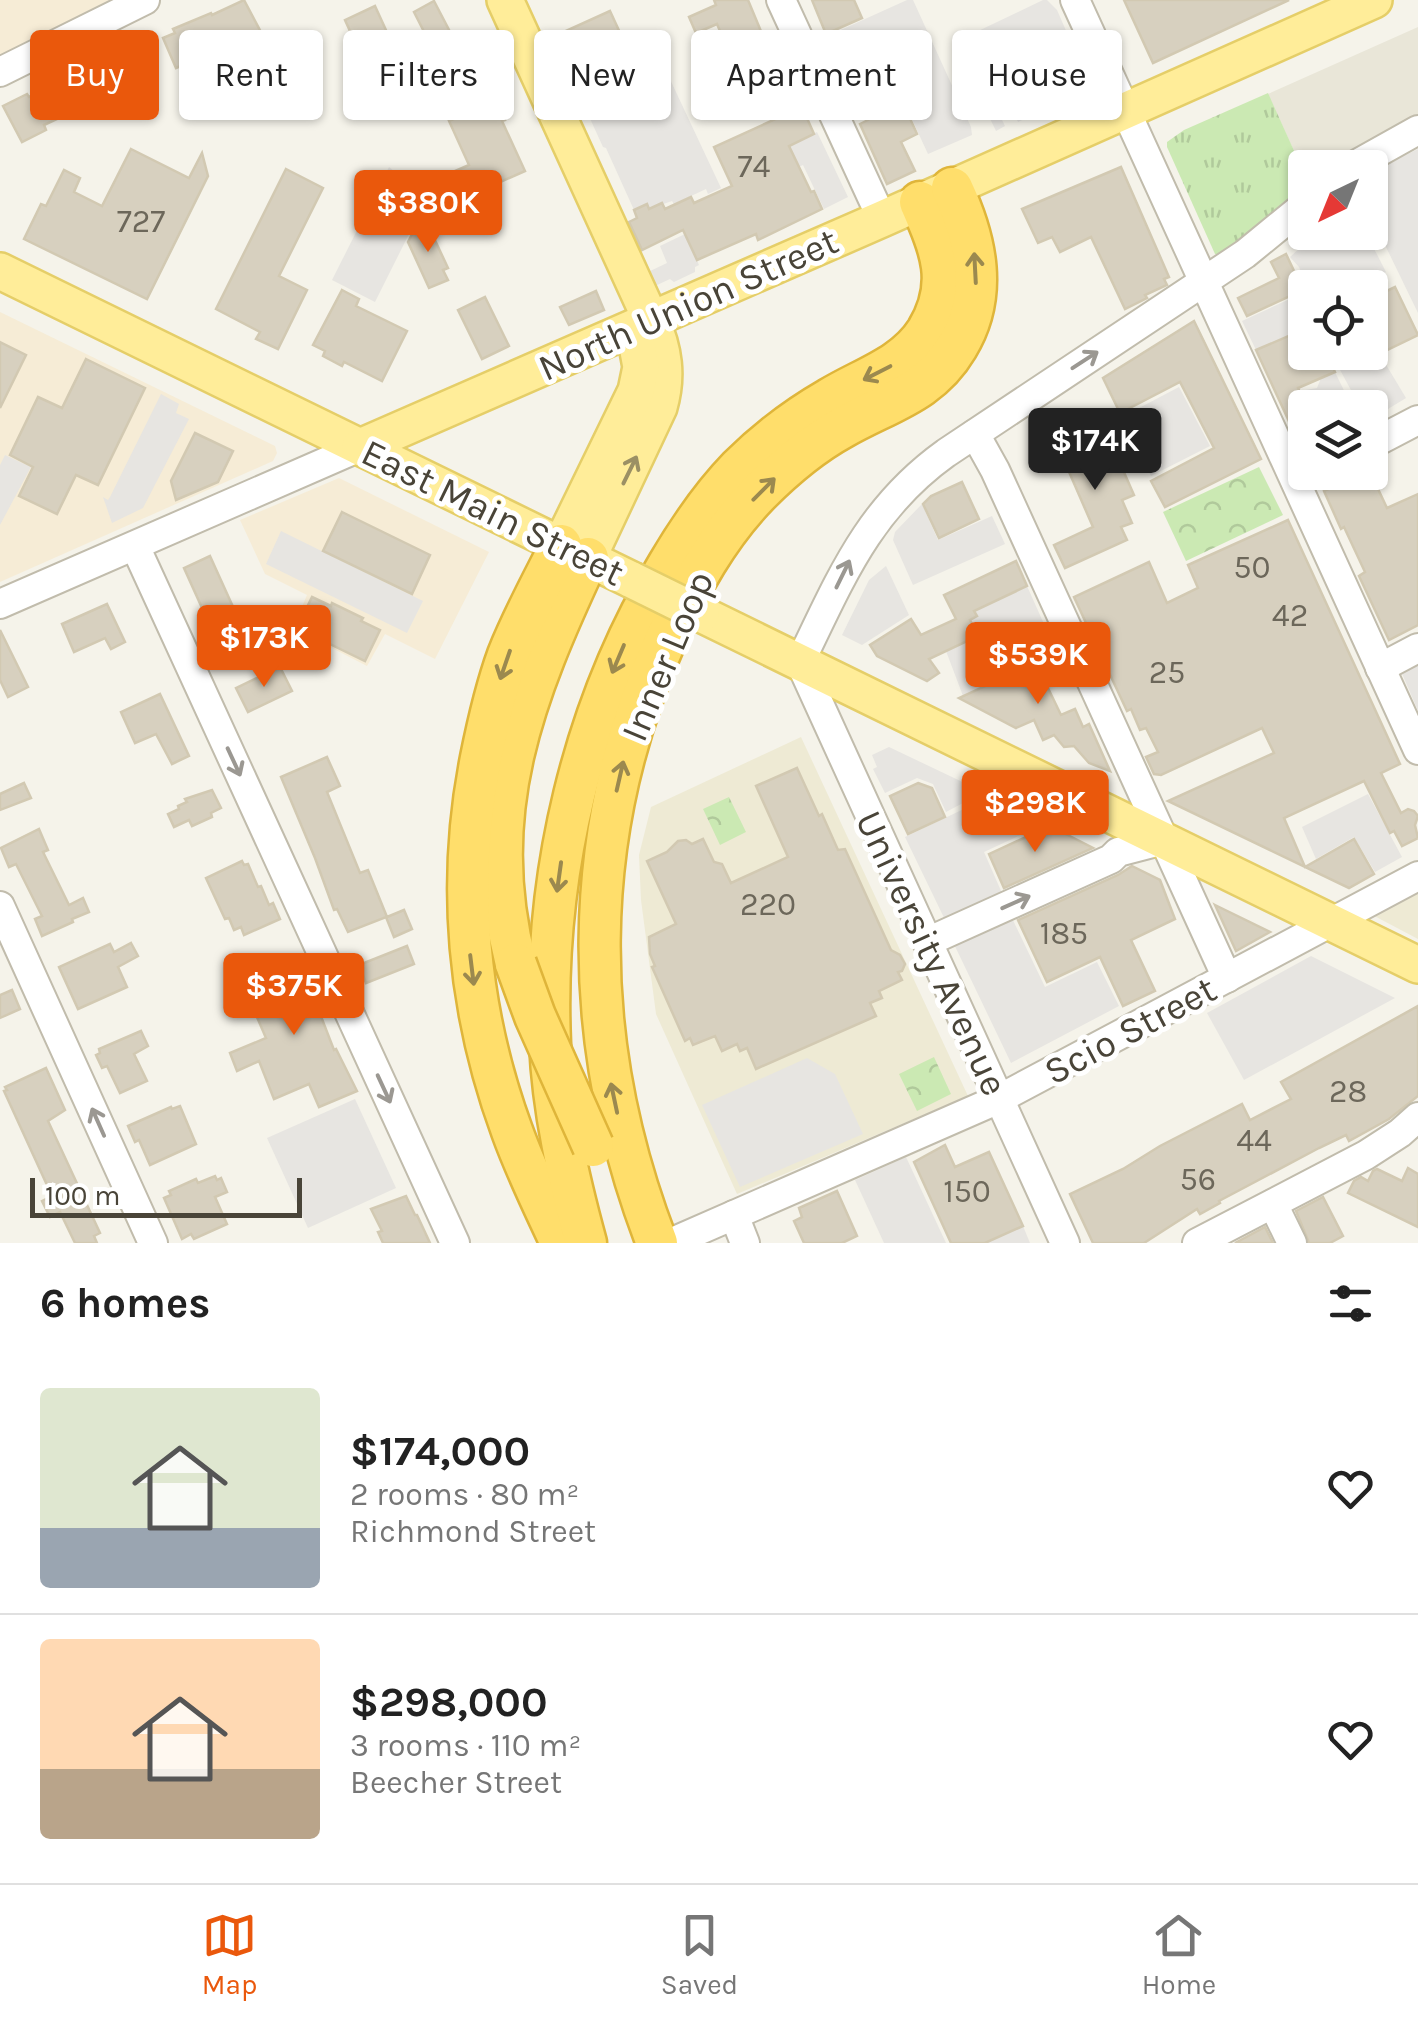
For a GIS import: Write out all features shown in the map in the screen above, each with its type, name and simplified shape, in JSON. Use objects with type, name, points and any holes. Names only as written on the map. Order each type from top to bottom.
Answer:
[{"type":"highway","name":"Inner Loop","points":[[586,1243],[556,1112],[549,1012],[551,946],[570,811],[608,682],[636,619],[714,496],[766,444],[813,408],[891,366],[928,330],[938,308],[944,275],[936,195]]},
{"type":"highway","name":"Inner Loop","points":[[657,1243],[620,1130],[600,999],[604,867],[630,737],[672,627],[706,561],[736,520],[795,460],[838,430],[922,387],[957,347],[972,312],[977,274],[970,230],[936,195]]},
{"type":"highway","points":[[575,552],[511,760],[502,868],[506,920],[516,964],[545,1039],[638,1243]]},
{"type":"highway","points":[[560,1243],[517,1145],[493,1073],[474,990],[467,911],[473,806],[492,710],[514,639],[575,552]]},
{"type":"main road","points":[[482,0],[664,361],[662,396],[656,415],[575,552]]},
{"type":"main road","points":[[505,0],[642,324]]},
{"type":"main road","name":"North Union Street","points":[[360,447],[1374,0]]},
{"type":"main road","name":"East Main Street","points":[[0,270],[1418,965]]},
{"type":"street","points":[[0,72],[146,0]]},
{"type":"street","points":[[781,0],[882,219]]},
{"type":"street","points":[[1075,0],[1203,283],[1288,446]]},
{"type":"street","points":[[1382,150],[1418,130]]},
{"type":"street","points":[[800,662],[850,559],[879,515],[922,471],[1203,283],[1288,219]]},
{"type":"street","points":[[1388,436],[1418,420]]},
{"type":"street","points":[[975,434],[995,470],[1227,978]]},
{"type":"street","name":"North Union Street","points":[[0,604],[360,447]]},
{"type":"street","points":[[1309,490],[1380,668],[1418,750]]},
{"type":"street","points":[[135,546],[455,1243]]},
{"type":"street","points":[[1380,668],[1418,648]]},
{"type":"street","name":"University Avenue","points":[[800,662],[1065,1243]]},
{"type":"street","points":[[927,942],[1111,860],[1118,852],[1164,840]]},
{"type":"street","name":"Scio Street","points":[[670,1243],[999,1099],[1418,876]]},
{"type":"street","points":[[0,906],[153,1243]]},
{"type":"street","points":[[1197,1243],[1412,1133]]},
{"type":"street","points":[[1273,1204],[1292,1243]]},
{"type":"street","points":[[728,1218],[745,1243]]},
{"type":"shaded area","points":[[0,0],[117,0],[58,30],[30,30],[30,44],[0,59]]},
{"type":"shaded area","points":[[913,0],[927,30],[841,30]]},
{"type":"shaded area","points":[[1047,0],[1057,10],[1066,30],[980,30]]},
{"type":"shaded area","points":[[1418,27],[1418,118],[1358,150],[1294,150],[1268,94]]},
{"type":"shaded area","points":[[932,42],[952,85],[952,120],[968,120],[972,135],[928,154],[912,120],[932,120]]},
{"type":"shaded area","points":[[671,81],[721,188],[708,194],[706,189],[674,204],[672,201],[649,209],[646,204],[634,210],[591,120],[671,120]]},
{"type":"shaded area","points":[[991,120],[1002,120],[1005,126],[996,131]]},
{"type":"shaded area","points":[[817,132],[848,197],[824,209],[803,165],[783,174],[773,153]]},
{"type":"shaded area","points":[[1418,149],[1418,313],[1387,250],[1388,164]]},
{"type":"shaded area","points":[[389,167],[414,189],[422,208],[375,302],[332,280]]},
{"type":"shaded area","points":[[685,234],[699,265],[695,272],[655,286],[648,272],[667,263],[660,246]]},
{"type":"shaded area","points":[[1298,250],[1375,250],[1385,270],[1300,270],[1290,257]]},
{"type":"shaded area","points":[[1288,300],[1288,336],[1256,350],[1242,321]]},
{"type":"shaded area","points":[[0,312],[275,446],[273,461],[0,582]]},
{"type":"shaded area","points":[[1388,368],[1406,398],[1388,409],[1388,390],[1351,390],[1340,370]]},
{"type":"shaded area","points":[[1335,372],[1344,390],[1306,390],[1317,388],[1321,378]]},
{"type":"shaded area","points":[[1179,387],[1210,446],[1151,476],[1122,417]]},
{"type":"shaded area","points":[[161,394],[179,404],[176,413],[189,419],[143,508],[112,523],[103,497],[110,497]]},
{"type":"shaded area","points":[[5,455],[31,467],[0,525],[0,465]]},
{"type":"shaded area","points":[[339,478],[489,552],[435,659],[385,634],[367,666],[293,628],[307,595],[265,574],[240,520]]},
{"type":"shaded area","points":[[922,504],[938,540],[992,516],[1005,544],[913,585],[893,540],[895,532]]},
{"type":"shaded area","points":[[281,531],[423,601],[407,633],[266,564]]},
{"type":"shaded area","points":[[886,566],[909,615],[862,645],[842,635],[869,580]]},
{"type":"shaded area","points":[[1027,586],[1057,653],[963,696],[946,651],[978,636],[970,620],[977,616],[974,611]]},
{"type":"shaded area","points":[[1418,662],[1418,711],[1401,671]]},
{"type":"shaded area","points":[[801,737],[968,1096],[737,1194],[656,1014],[639,855],[651,807]]},
{"type":"shaded area","points":[[889,747],[973,787],[965,802],[946,812],[933,784],[917,778],[885,793],[873,769],[877,767],[872,755]]},
{"type":"shaded area","points":[[1368,794],[1402,857],[1375,872],[1354,837],[1316,859],[1302,827]]},
{"type":"shaded area","points":[[989,797],[1044,824],[984,852],[1005,900],[948,926],[905,837]]},
{"type":"shaded area","points":[[1418,881],[1418,939],[1363,910]]},
{"type":"shaded area","points":[[1009,912],[1045,987],[1097,962],[1119,1006],[1011,1063],[952,940]]},
{"type":"shaded area","points":[[1311,956],[1395,998],[1244,1080],[1207,1013]]},
{"type":"shaded area","points":[[807,1058],[835,1074],[863,1134],[740,1187],[702,1105]]},
{"type":"shaded area","points":[[355,1099],[396,1188],[308,1228],[267,1138]]},
{"type":"shaded area","points":[[906,1157],[946,1243],[884,1243],[855,1180]]},
{"type":"shaded area","points":[[1023,1226],[1030,1243],[985,1243]]},
{"type":"green space","points":[[1268,93],[1294,150],[1288,150],[1288,204],[1235,248],[1220,255],[1215,254],[1167,147],[1167,142],[1184,130]]},
{"type":"green space","points":[[1259,467],[1283,515],[1186,561],[1163,512]]},
{"type":"green space","points":[[729,797],[746,832],[720,845],[703,809]]},
{"type":"green space","points":[[934,1057],[951,1094],[917,1111],[899,1074]]},
{"type":"building","points":[[244,0],[260,30],[179,30],[176,68],[163,38],[175,33],[173,29]]},
{"type":"building","points":[[714,0],[748,0],[760,30],[720,30],[717,24],[695,30],[689,17],[716,5]]},
{"type":"building","points":[[812,0],[854,0],[862,18],[835,30],[824,30]]},
{"type":"building","points":[[1124,0],[1289,0],[1153,63]]},
{"type":"building","points":[[434,1],[449,30],[423,30],[414,12]]},
{"type":"building","points":[[375,6],[386,30],[350,30],[345,20]]},
{"type":"building","points":[[610,11],[619,30],[568,30]]},
{"type":"building","points":[[27,94],[30,120],[55,120],[44,125],[46,130],[22,142],[3,106]]},
{"type":"building","points":[[505,120],[502,121],[525,171],[426,215],[414,189],[469,165],[449,121]]},
{"type":"building","points":[[773,120],[808,120],[814,134],[789,146],[822,209],[758,240],[756,234],[697,260],[683,230],[642,250],[629,222],[637,218],[634,210],[662,203],[665,209],[691,197],[694,203],[732,186],[714,147]]},
{"type":"building","points":[[868,120],[911,120],[917,134],[901,142],[915,171],[887,184],[860,124]]},
{"type":"building","points":[[131,149],[189,178],[202,153],[208,176],[147,299],[24,239],[64,170],[80,178],[74,192],[102,206]]},
{"type":"building","points":[[1121,167],[1169,277],[1164,279],[1167,285],[1125,309],[1091,237],[1060,252],[1052,237],[1038,243],[1022,209]]},
{"type":"building","points":[[286,169],[323,188],[279,276],[307,290],[278,349],[256,339],[260,332],[216,309]]},
{"type":"building","points":[[426,221],[448,268],[443,270],[448,280],[429,288],[408,242],[417,225]]},
{"type":"building","points":[[1286,254],[1294,270],[1288,270],[1288,297],[1247,316],[1238,298],[1279,278],[1271,262]]},
{"type":"building","points":[[1395,287],[1418,335],[1388,350],[1388,290]]},
{"type":"building","points":[[342,290],[359,299],[356,306],[407,331],[382,381],[344,362],[342,366],[323,356],[325,351],[313,345]]},
{"type":"building","points":[[596,291],[604,310],[569,325],[560,307]]},
{"type":"building","points":[[485,297],[509,346],[482,359],[458,310]]},
{"type":"building","points":[[1194,321],[1261,459],[1165,507],[1151,481],[1214,448],[1180,382],[1120,413],[1103,378]]},
{"type":"building","points":[[1288,336],[1288,370],[1335,372],[1299,390],[1288,390],[1288,419],[1256,350]]},
{"type":"building","points":[[0,342],[26,355],[0,408]]},
{"type":"building","points":[[86,359],[145,388],[98,485],[76,475],[57,514],[19,496],[33,467],[10,455],[38,397],[62,408]]},
{"type":"building","points":[[1102,422],[1134,495],[1122,500],[1132,523],[1121,527],[1127,540],[1065,568],[1054,545],[1093,527],[1056,442]]},
{"type":"building","points":[[195,433],[233,451],[218,482],[176,500],[171,481]]},
{"type":"building","points":[[962,482],[979,519],[939,538],[923,504],[931,496]]},
{"type":"building","points":[[1378,490],[1387,508],[1418,494],[1418,625],[1389,640],[1359,576],[1365,572],[1324,491]]},
{"type":"building","points":[[342,512],[430,555],[412,594],[323,551]]},
{"type":"building","points":[[1288,520],[1400,764],[1381,773],[1401,813],[1408,809],[1418,816],[1418,838],[1402,846],[1394,831],[1390,833],[1364,781],[1284,818],[1305,867],[1168,801],[1274,753],[1262,728],[1161,775],[1154,774],[1146,757],[1158,752],[1146,728],[1140,730],[1131,709],[1127,711],[1074,597],[1149,562],[1167,603],[1198,588],[1188,565]]},
{"type":"building","points":[[210,556],[238,618],[212,630],[184,568]]},
{"type":"building","points":[[1016,561],[1027,586],[974,611],[977,616],[970,620],[978,636],[929,659],[939,673],[927,681],[877,656],[870,645],[911,619],[921,635],[956,619],[944,595]]},
{"type":"building","points":[[312,597],[363,618],[361,621],[380,630],[365,661],[297,628]]},
{"type":"building","points":[[107,604],[125,642],[111,649],[105,638],[74,652],[62,624]]},
{"type":"building","points":[[0,630],[28,687],[8,697],[0,680]]},
{"type":"building","points":[[1057,653],[1068,677],[1047,686],[1061,715],[1075,709],[1083,727],[1089,724],[1110,771],[1089,763],[1074,746],[1064,747],[1054,735],[1043,740],[1034,720],[1016,728],[959,698]]},
{"type":"building","points":[[280,667],[292,691],[248,712],[236,688]]},
{"type":"building","points":[[160,694],[189,756],[172,764],[156,734],[135,743],[121,712]]},
{"type":"building","points":[[327,757],[340,786],[327,792],[360,873],[368,870],[387,917],[404,910],[412,929],[394,937],[386,917],[348,932],[337,909],[334,910],[281,777]]},
{"type":"building","points":[[797,768],[838,850],[845,849],[891,950],[905,964],[898,972],[902,980],[879,991],[882,998],[870,1003],[876,1016],[756,1069],[747,1048],[740,1051],[737,1044],[722,1051],[715,1036],[693,1045],[690,1038],[685,1041],[652,967],[655,966],[649,937],[676,924],[647,861],[667,852],[678,841],[692,844],[703,839],[714,862],[722,864],[731,883],[788,857],[756,786]]},
{"type":"building","points":[[24,783],[31,798],[0,810],[0,794]]},
{"type":"building","points":[[918,783],[932,788],[945,817],[908,834],[890,796]]},
{"type":"building","points":[[212,790],[221,808],[211,813],[212,817],[192,826],[189,820],[174,827],[168,814],[187,802],[185,799]]},
{"type":"building","points":[[1050,826],[1093,848],[1004,888],[989,854]]},
{"type":"building","points":[[39,829],[48,850],[43,852],[69,905],[83,898],[89,912],[42,936],[35,919],[42,916],[16,864],[9,867],[1,848]]},
{"type":"building","points":[[1354,839],[1374,874],[1349,888],[1305,867]]},
{"type":"building","points":[[242,861],[248,864],[280,919],[244,935],[241,927],[234,930],[229,918],[225,919],[206,878]]},
{"type":"building","points":[[1132,866],[1160,880],[1175,919],[1131,940],[1155,991],[1123,1006],[1100,957],[1047,982],[1018,920]]},
{"type":"building","points":[[1215,905],[1270,932],[1236,951]]},
{"type":"building","points":[[131,943],[138,956],[118,967],[127,987],[78,1009],[59,967],[110,944],[114,952]]},
{"type":"building","points":[[407,946],[414,964],[366,983],[359,965]]},
{"type":"building","points":[[295,955],[314,986],[310,988],[334,1050],[357,1091],[319,1107],[309,1084],[274,1099],[259,1061],[237,1071],[230,1053],[266,1038],[257,1017],[267,1012],[252,975]]},
{"type":"building","points":[[12,990],[20,1009],[0,1018],[0,995]]},
{"type":"building","points":[[1418,1006],[1418,1096],[1389,1119],[1349,1141],[1346,1135],[1319,1148],[1200,1214],[1197,1209],[1144,1243],[1093,1243],[1070,1194],[1242,1104],[1250,1120],[1291,1099],[1281,1082]]},
{"type":"building","points":[[141,1031],[148,1046],[134,1054],[147,1081],[120,1093],[107,1066],[102,1068],[96,1055],[99,1049]]},
{"type":"building","points":[[46,1068],[65,1110],[48,1121],[100,1233],[94,1236],[97,1243],[75,1243],[60,1212],[50,1217],[42,1201],[52,1196],[4,1091],[5,1087]]},
{"type":"building","points":[[180,1106],[196,1144],[150,1165],[128,1126]]},
{"type":"building","points":[[945,1145],[955,1167],[989,1152],[1023,1226],[985,1243],[951,1243],[914,1162]]},
{"type":"building","points":[[1408,1168],[1418,1174],[1418,1227],[1348,1193],[1354,1181],[1361,1177],[1368,1181],[1377,1169],[1402,1181]]},
{"type":"building","points":[[215,1176],[217,1180],[221,1178],[227,1192],[215,1197],[227,1224],[194,1239],[191,1234],[182,1239],[164,1198],[171,1195],[169,1191],[196,1179],[198,1183]]},
{"type":"building","points":[[837,1191],[857,1236],[842,1243],[804,1243],[794,1221],[802,1217],[799,1208]]},
{"type":"building","points":[[406,1196],[430,1243],[383,1243],[378,1232],[382,1231],[371,1209]]},
{"type":"building","points":[[1323,1197],[1343,1236],[1330,1243],[1309,1243],[1296,1211]]},
{"type":"building","points":[[1265,1227],[1273,1243],[1235,1243]]}]
